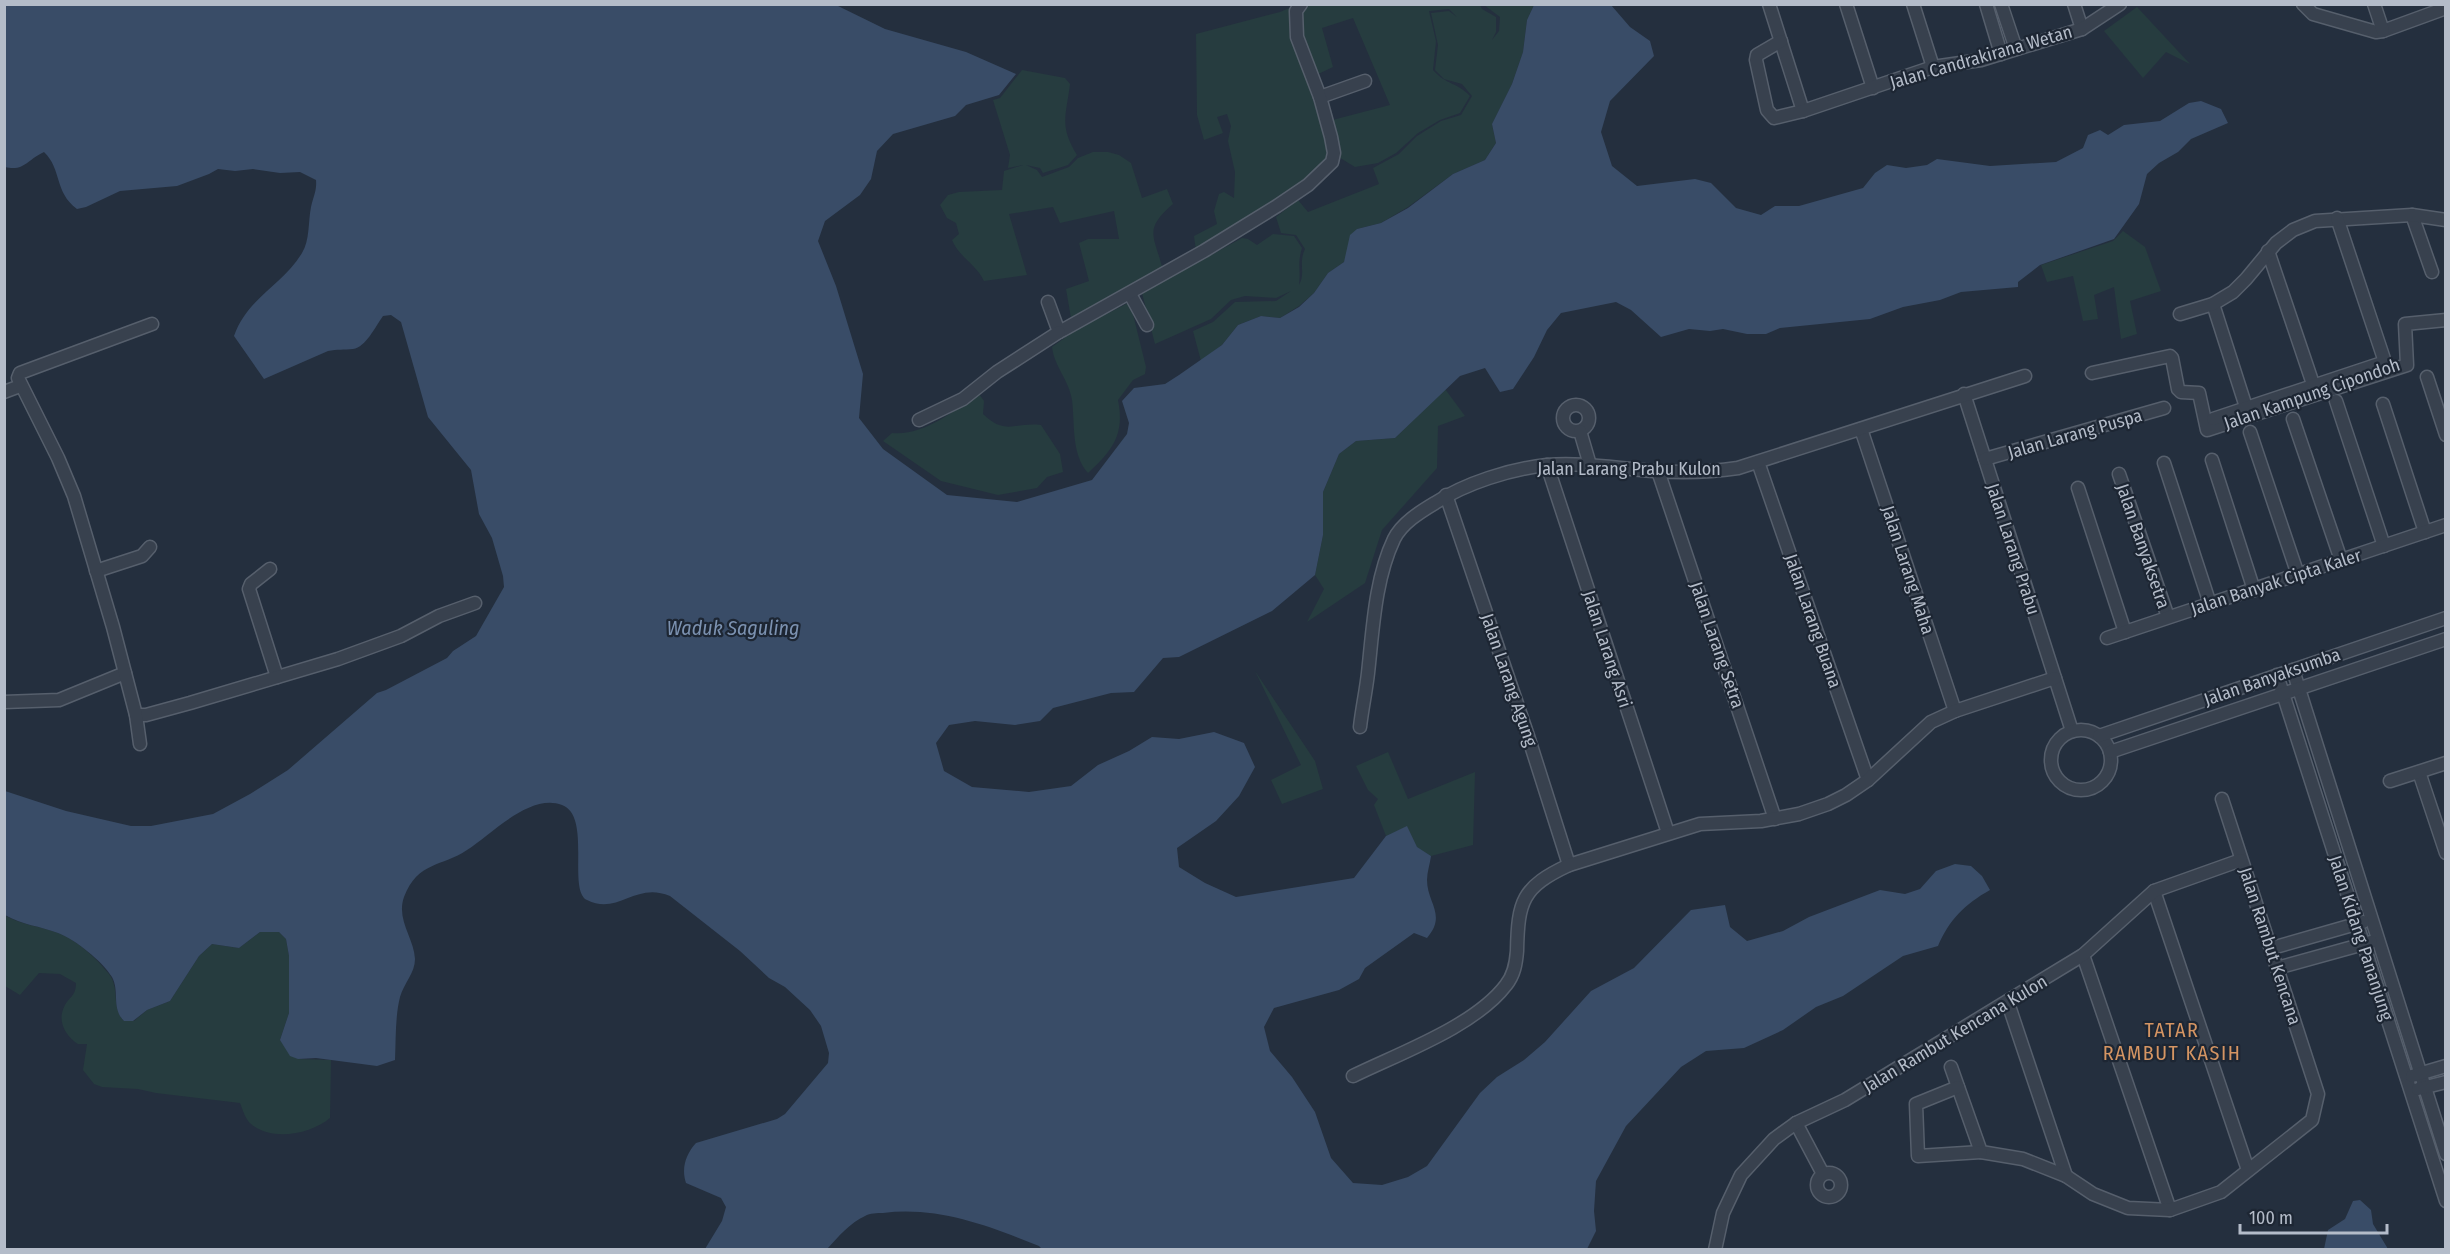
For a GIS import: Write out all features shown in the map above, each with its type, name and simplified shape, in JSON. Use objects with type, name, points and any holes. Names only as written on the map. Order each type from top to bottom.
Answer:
[{"type":"street","points":[[919,420],[963,399],[997,372],[1059,332],[1130,294],[1277,206],[1308,184],[1332,162],[1334,153],[1320,97],[1297,37],[1296,11],[1301,4]]},
{"type":"street","points":[[1769,4],[1803,111]]},
{"type":"street","points":[[1846,4],[1873,88]]},
{"type":"street","points":[[1913,4],[1933,67]]},
{"type":"street","points":[[1986,4],[2001,54]]},
{"type":"street","points":[[2001,4],[2016,49]]},
{"type":"street","points":[[2074,4],[2082,29]]},
{"type":"street","name":"Jalan Candrakirana Wetan","points":[[1781,40],[1756,55],[1767,110],[1774,118],[1803,111],[1933,67],[1981,60],[2082,29],[2120,4]]},
{"type":"street","points":[[2303,4],[2313,14],[2376,32],[2445,7]]},
{"type":"street","points":[[2374,4],[2383,31]]},
{"type":"street","points":[[1320,97],[1365,81]]},
{"type":"street","points":[[2412,215],[2432,272]]},
{"type":"street","points":[[2180,315],[2213,304],[2233,292],[2268,251],[2294,230],[2315,221],[2412,215],[2445,220]]},
{"type":"street","points":[[2213,419],[2385,362],[2337,218]]},
{"type":"street","points":[[2268,251],[2313,384]]},
{"type":"street","points":[[1130,294],[1147,325]]},
{"type":"street","points":[[1048,302],[1059,332]]},
{"type":"street","points":[[2213,304],[2246,407]]},
{"type":"street","name":"Jalan Kampung Cipondoh","points":[[2092,373],[2170,356],[2178,389],[2181,392],[2199,393],[2207,430],[2407,364],[2405,324],[2445,320]]},
{"type":"street","points":[[140,744],[136,715],[114,627],[68,482],[18,378],[20,373],[152,324]]},
{"type":"street","name":"Jalan Larang Prabu Kulon","points":[[1360,727],[1378,590],[1389,552],[1395,536],[1403,526],[1446,495],[1487,480],[1547,465],[1590,465],[1658,471],[1707,472],[1738,468],[2025,376]]},
{"type":"street","points":[[2427,377],[2445,435]]},
{"type":"street","points":[[4,392],[20,386]]},
{"type":"street","name":"Jalan Larang Prabu","points":[[1964,394],[2072,731]]},
{"type":"street","points":[[2336,401],[2384,546]]},
{"type":"street","points":[[2383,404],[2425,532]]},
{"type":"street","name":"Jalan Larang Puspa","points":[[1985,459],[2164,408]]},
{"type":"street","points":[[2294,419],[2341,560]]},
{"type":"street","name":"Jalan Larang Maha","points":[[1861,429],[1955,711]]},
{"type":"street","points":[[1580,431],[1590,465]]},
{"type":"street","points":[[2250,432],[2298,575]]},
{"type":"street","points":[[2212,460],[2254,590]]},
{"type":"street","name":"Jalan Larang Buana","points":[[1758,462],[1868,780]]},
{"type":"street","points":[[2164,463],[2210,604]]},
{"type":"street","name":"Jalan Larang Asri","points":[[1547,465],[1668,833]]},
{"type":"street","name":"Jalan Larang Setra","points":[[1658,471],[1774,819]]},
{"type":"street","name":"Jalan Banyaksetra","points":[[2119,474],[2168,617]]},
{"type":"street","points":[[2078,488],[2125,632]]},
{"type":"street","name":"Jalan Larang Agung","points":[[1446,495],[1569,865]]},
{"type":"street","name":"Jalan Banyak Cipta Kaler","points":[[2107,638],[2445,525]]},
{"type":"street","points":[[96,571],[142,556],[150,547]]},
{"type":"street","points":[[270,569],[249,589],[277,677]]},
{"type":"street","points":[[136,715],[168,709],[277,677],[401,636],[439,616],[475,603]]},
{"type":"street","name":"Jalan Banyaksumba","points":[[2099,736],[2445,618]]},
{"type":"street","name":"Jalan Banyaksumba","points":[[2110,752],[2445,639]]},
{"type":"street","name":"Jalan Kidang Pananjung","points":[[2293,670],[2445,1154]]},
{"type":"street","points":[[4,702],[59,700],[124,673]]},
{"type":"street","name":"Jalan Kidang Pananjung","points":[[2277,675],[2445,1201]]},
{"type":"street","points":[[1353,1076],[1455,1026],[1489,1005],[1508,984],[1514,972],[1518,918],[1523,900],[1537,884],[1569,865],[1700,824],[1774,819],[1799,814],[1828,804],[1868,780],[1931,722],[1955,711],[2055,678]]},
{"type":"street","points":[[2081,730],[2099,736],[2110,752],[2111,767],[2105,779],[2094,788],[2080,791],[2067,788],[2056,778],[2051,765],[2052,751],[2060,739],[2072,731],[2081,730]]},
{"type":"street","points":[[2391,782],[2445,763]]},
{"type":"street","points":[[2419,772],[2445,853]]},
{"type":"street","name":"Jalan Rambut Kencana","points":[[2222,798],[2318,1094],[2312,1120],[2248,1170]]},
{"type":"street","name":"Jalan Rambut Kencana Kulon","points":[[1715,1250],[1723,1213],[1741,1175],[1774,1139],[1796,1123],[1841,1103],[2008,1003],[2083,955],[2154,891],[2241,860]]},
{"type":"street","points":[[1958,1087],[1916,1104],[1918,1156],[1981,1152],[2023,1160],[2066,1176],[2093,1194],[2128,1208],[2170,1210],[2221,1192],[2248,1170],[2154,891]]},
{"type":"street","points":[[2271,948],[2371,920]]},
{"type":"street","points":[[2277,969],[2377,940]]},
{"type":"street","points":[[2083,955],[2170,1210]]},
{"type":"street","points":[[2008,1003],[2066,1176]]},
{"type":"street","points":[[2406,1078],[2445,1066]]},
{"type":"street","points":[[1951,1067],[1981,1152]]},
{"type":"street","points":[[2410,1091],[2445,1082]]},
{"type":"street","points":[[1796,1123],[1823,1174]]},
{"type":"green space","points":[[1309,5],[1480,5],[1482,9],[1496,17],[1496,32],[1492,40],[1499,31],[1500,17],[1484,5],[1534,5],[1527,20],[1523,52],[1512,84],[1492,124],[1496,143],[1485,160],[1453,174],[1408,207],[1381,223],[1357,229],[1344,262],[1328,273],[1314,293],[1280,318],[1261,316],[1238,325],[1222,345],[1201,361],[1193,331],[1213,322],[1235,302],[1276,301],[1291,291],[1276,298],[1245,296],[1231,300],[1211,319],[1155,344],[1142,293],[1242,238],[1257,245],[1273,234],[1294,236],[1302,248],[1299,285],[1305,249],[1296,235],[1281,233],[1276,217],[1298,200],[1308,212],[1379,184],[1373,168],[1399,154],[1417,136],[1441,121],[1461,115],[1472,96],[1462,84],[1444,79],[1435,70],[1438,45],[1431,13],[1449,11],[1457,17],[1449,9],[1429,11],[1436,41],[1433,70],[1442,78],[1461,88],[1470,96],[1460,113],[1440,120],[1418,133],[1396,153],[1378,163],[1355,167],[1337,156],[1299,191],[1196,251],[1194,236],[1217,224],[1214,211],[1219,194],[1224,192],[1234,198],[1235,172],[1228,141],[1231,126],[1227,114],[1217,117],[1223,133],[1204,140],[1197,115],[1196,34],[1280,12],[1294,6],[1295,47],[1321,123],[1390,105],[1353,18],[1322,28],[1333,67],[1314,76],[1300,38],[1302,9]]},
{"type":"green space","points":[[2137,7],[2190,64],[2166,52],[2143,78],[2104,31]]},
{"type":"green space","points":[[1022,70],[1065,78],[1070,84],[1065,121],[1071,145],[1077,155],[1068,165],[1043,173],[1040,168],[1026,165],[1037,170],[1042,177],[1069,167],[1078,158],[1093,152],[1108,152],[1119,155],[1131,163],[1142,198],[1167,189],[1173,204],[1154,227],[1154,241],[1163,270],[1071,318],[1066,289],[1089,281],[1079,243],[1088,239],[1119,239],[1114,211],[1060,223],[1053,207],[1009,214],[1027,275],[984,281],[955,246],[952,240],[959,234],[956,223],[947,218],[940,205],[948,195],[959,192],[1002,190],[1004,171],[1023,165],[1008,168],[1010,155],[993,100],[1000,98]]},
{"type":"green space","points":[[2123,231],[2145,247],[2161,291],[2130,301],[2137,334],[2121,339],[2114,287],[2094,295],[2098,319],[2083,321],[2073,276],[2047,282],[2041,265],[2113,241]]},
{"type":"green space","points":[[1130,302],[1146,367],[1145,374],[1133,380],[1118,400],[1120,423],[1115,441],[1104,457],[1088,473],[1076,448],[1072,400],[1068,386],[1052,347],[1077,329]]},
{"type":"green space","points":[[1445,389],[1465,416],[1438,426],[1437,468],[1382,530],[1365,583],[1307,622],[1324,589],[1315,575],[1323,535],[1323,492],[1339,454],[1356,441],[1395,438]]},
{"type":"green space","points":[[979,394],[984,401],[983,414],[998,425],[1011,427],[1041,425],[1060,454],[1063,472],[1047,477],[1037,488],[998,495],[941,481],[883,441],[892,433],[915,431],[938,421]]},
{"type":"green space","points":[[1255,671],[1315,761],[1323,789],[1282,804],[1271,780],[1301,765]]},
{"type":"green space","points":[[1388,752],[1408,799],[1475,772],[1473,845],[1431,856],[1417,848],[1407,827],[1386,836],[1374,805],[1378,799],[1368,790],[1356,766]]},
{"type":"green space","points":[[4,915],[58,933],[86,950],[109,974],[114,985],[118,1010],[124,1021],[134,1021],[147,1010],[170,1001],[199,956],[212,944],[239,948],[260,932],[279,932],[286,939],[289,956],[289,1013],[280,1040],[298,1059],[331,1060],[330,1118],[302,1132],[270,1133],[260,1130],[249,1122],[240,1103],[138,1089],[102,1087],[94,1084],[83,1070],[87,1044],[78,1044],[74,1041],[66,1033],[62,1023],[64,1007],[74,994],[76,983],[60,974],[39,973],[20,995],[5,986]]},
{"type":"water","name":"Waduk Saguling","points":[[5,4],[836,5],[885,29],[966,52],[1016,74],[999,95],[966,105],[955,116],[893,134],[877,151],[871,179],[860,195],[825,221],[818,241],[836,286],[863,374],[859,418],[883,449],[947,495],[1017,502],[1092,480],[1127,434],[1129,423],[1122,401],[1134,388],[1165,384],[1222,345],[1238,325],[1261,316],[1280,318],[1299,307],[1314,293],[1328,273],[1344,262],[1350,235],[1357,229],[1381,223],[1408,208],[1453,174],[1485,160],[1496,143],[1492,124],[1512,84],[1523,52],[1527,20],[1534,5],[1611,5],[1630,27],[1650,41],[1654,56],[1610,101],[1601,132],[1612,166],[1637,186],[1695,179],[1711,183],[1736,208],[1761,215],[1775,206],[1799,206],[1863,188],[1875,173],[1887,165],[1906,168],[1927,165],[1937,159],[1990,166],[2056,162],[2083,148],[2088,135],[2100,130],[2108,135],[2124,125],[2160,121],[2189,103],[2201,101],[2221,109],[2228,123],[2191,139],[2178,152],[2159,163],[2147,174],[2139,204],[2114,239],[2040,265],[2018,282],[2018,287],[1961,292],[1940,300],[1903,307],[1870,319],[1780,328],[1766,334],[1747,334],[1723,329],[1710,331],[1689,329],[1661,337],[1631,310],[1616,302],[1561,313],[1547,330],[1534,357],[1513,389],[1500,392],[1485,368],[1460,376],[1395,438],[1356,441],[1339,454],[1323,492],[1323,535],[1315,575],[1272,611],[1179,657],[1163,658],[1134,692],[1111,693],[1053,708],[1040,721],[1015,725],[975,721],[949,725],[936,743],[944,771],[972,787],[1029,792],[1071,786],[1098,765],[1129,751],[1152,737],[1179,739],[1214,732],[1244,743],[1255,767],[1239,796],[1216,821],[1177,848],[1179,867],[1205,883],[1236,897],[1354,878],[1386,836],[1407,826],[1417,847],[1431,856],[1427,880],[1436,916],[1433,930],[1427,938],[1414,933],[1365,968],[1359,979],[1339,990],[1274,1008],[1264,1027],[1270,1051],[1292,1077],[1315,1112],[1331,1158],[1353,1183],[1382,1185],[1408,1177],[1427,1166],[1480,1093],[1497,1077],[1524,1060],[1545,1042],[1591,991],[1634,968],[1691,910],[1725,905],[1730,927],[1747,941],[1783,931],[1809,917],[1880,890],[1905,894],[1920,889],[1936,871],[1955,864],[1971,866],[1982,876],[1990,890],[1959,914],[1947,928],[1938,946],[1903,956],[1843,996],[1816,1007],[1783,1030],[1744,1048],[1706,1051],[1681,1067],[1626,1126],[1596,1181],[1594,1211],[1596,1231],[1587,1249],[1042,1249],[1001,1231],[963,1219],[924,1212],[903,1212],[867,1215],[850,1226],[827,1249],[705,1249],[722,1221],[726,1207],[721,1198],[686,1183],[684,1167],[690,1152],[696,1143],[777,1119],[785,1114],[828,1063],[829,1053],[821,1026],[810,1010],[785,987],[769,978],[740,951],[670,896],[647,893],[608,904],[598,904],[587,900],[581,893],[579,882],[576,823],[571,812],[562,805],[550,803],[524,810],[467,850],[423,871],[410,885],[404,897],[402,913],[414,951],[415,964],[398,1005],[395,1060],[377,1066],[316,1058],[298,1059],[290,1056],[280,1040],[289,1013],[289,956],[286,939],[279,932],[260,932],[239,948],[212,944],[199,956],[170,1001],[147,1010],[133,1021],[124,1021],[118,1011],[112,977],[95,958],[65,936],[5,915],[5,791],[66,811],[131,826],[151,826],[213,814],[288,770],[377,693],[447,658],[453,651],[476,636],[504,587],[492,538],[479,514],[471,470],[428,417],[401,322],[391,315],[383,316],[362,345],[353,349],[328,351],[264,379],[234,336],[247,312],[285,274],[305,248],[316,180],[300,172],[218,169],[177,186],[120,191],[77,209],[65,195],[54,166],[44,152],[17,168],[5,167]]},
{"type":"water","points":[[2360,1200],[2371,1210],[2373,1224],[2388,1249],[2324,1249],[2328,1230],[2345,1219],[2353,1201]]},
{"type":"district","name":"TATAR RAMBUT KASIH","points":[[2172,1042]]}]
